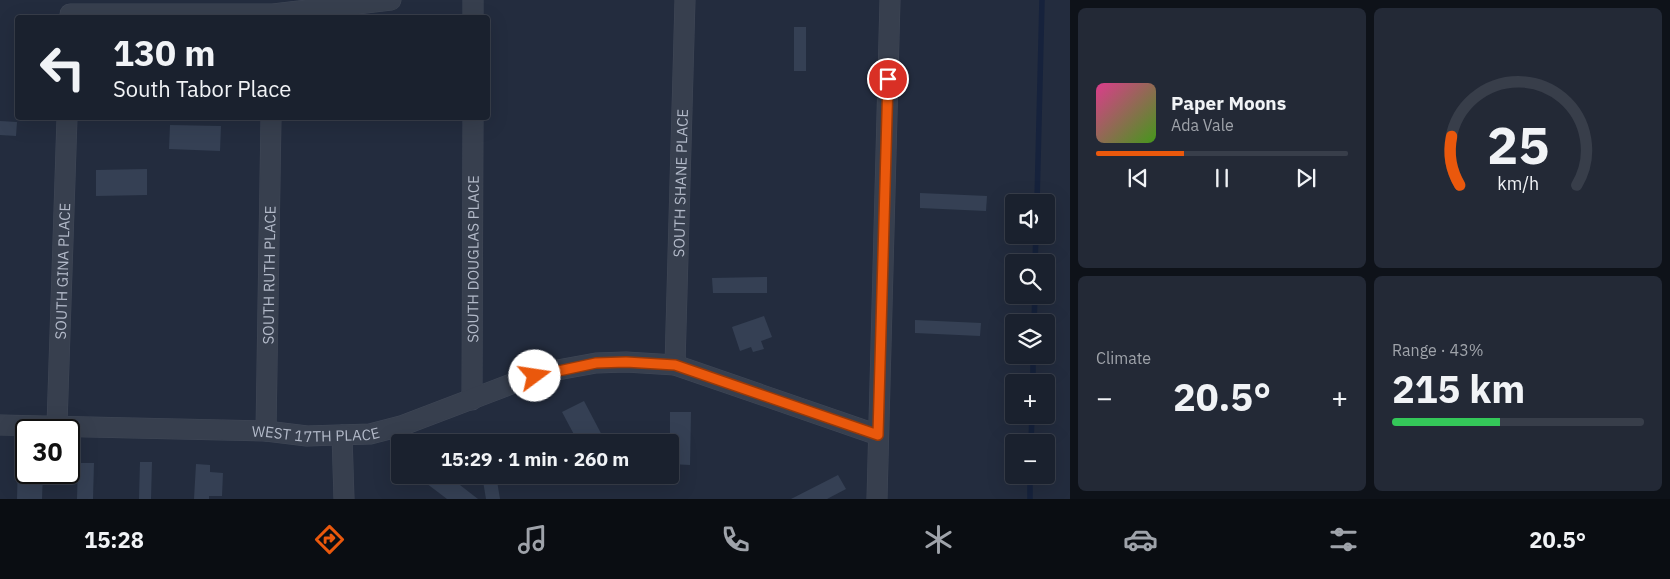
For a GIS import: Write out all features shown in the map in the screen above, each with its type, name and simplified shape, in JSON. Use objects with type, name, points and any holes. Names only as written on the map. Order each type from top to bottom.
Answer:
[{"type":"street","points":[[277,15],[317,5],[391,0]]},
{"type":"street","points":[[473,0],[473,15]]},
{"type":"street","name":"SOUTH SHANE PLACE","points":[[675,365],[684,0]]},
{"type":"street","points":[[876,499],[890,0]]},
{"type":"street","points":[[70,10],[239,15]]},
{"type":"street","name":"SOUTH GINA PLACE","points":[[58,419],[67,120]]},
{"type":"street","name":"SOUTH RUTH PLACE","points":[[266,431],[271,120]]},
{"type":"street","name":"SOUTH DOUGLAS PLACE","points":[[472,400],[473,120]]},
{"type":"street","name":"WEST 17TH PLACE","points":[[80,426],[266,431],[308,436],[370,434],[401,426],[519,381],[552,371],[596,363],[634,362],[675,365],[878,435]]},
{"type":"street","name":"WEST 17TH PLACE","points":[[0,425],[15,425]]},
{"type":"street","points":[[342,435],[344,499]]},
{"type":"building","points":[[794,27],[806,27],[806,71],[794,71]]},
{"type":"building","points":[[0,121],[17,122],[16,136],[0,135]]},
{"type":"building","points":[[170,125],[221,126],[220,151],[169,149]]},
{"type":"building","points":[[147,169],[147,195],[96,196],[96,170]]},
{"type":"building","points":[[920,193],[987,196],[986,211],[920,208]]},
{"type":"building","points":[[767,277],[767,293],[713,293],[712,278]]},
{"type":"building","points":[[764,316],[772,337],[761,341],[764,349],[753,352],[751,347],[740,351],[732,327]]},
{"type":"building","points":[[915,320],[981,323],[980,336],[915,333]]},
{"type":"building","points":[[584,401],[601,434],[574,434],[562,412]]},
{"type":"building","points":[[670,412],[691,412],[690,465],[679,464],[679,434],[670,434]]},
{"type":"building","points":[[140,462],[152,462],[151,499],[139,499]]},
{"type":"building","points":[[80,463],[94,463],[93,499],[77,499],[77,484],[80,484]]},
{"type":"building","points":[[196,464],[210,465],[210,472],[223,473],[222,496],[209,496],[209,499],[194,499]]},
{"type":"building","points":[[838,475],[846,489],[827,499],[791,499]]},
{"type":"building","points":[[17,484],[43,484],[42,499],[17,499]]},
{"type":"building","points":[[427,484],[459,484],[478,499],[447,499]]},
{"type":"building","points":[[484,484],[498,484],[500,499],[486,499]]},
{"type":"waterway","points":[[1037,194],[1042,0]]},
{"type":"waterway","points":[[1035,254],[1036,244]]},
{"type":"waterway","points":[[1034,314],[1035,304]]},
{"type":"waterway","points":[[1033,364],[1033,374]]},
{"type":"waterway","points":[[1031,434],[1032,424]]},
{"type":"waterway","points":[[1030,484],[1030,499]]},
{"type":"route","points":[[535,376],[596,363],[626,362],[675,365],[878,435],[888,79]]}]
